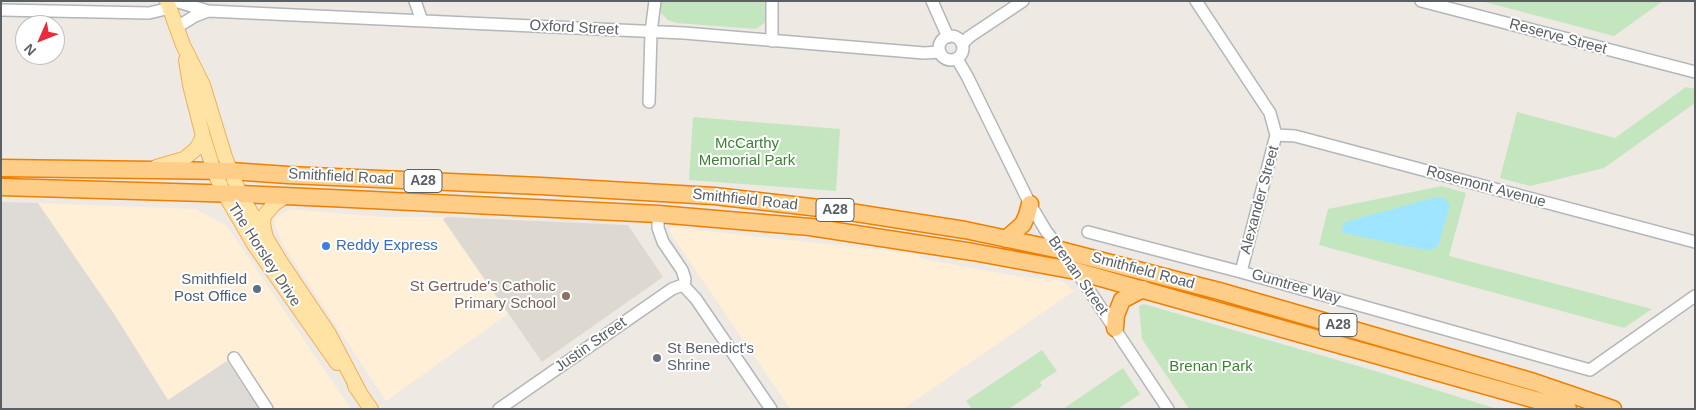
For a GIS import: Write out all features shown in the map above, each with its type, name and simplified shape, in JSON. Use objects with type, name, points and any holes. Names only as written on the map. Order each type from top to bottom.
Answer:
[{"type":"highway","name":"Smithfield Road","points":[[1,168],[222,171],[541,186],[714,196],[837,210],[965,230],[1060,250],[1219,291],[1534,382],[1613,409]]},
{"type":"highway","name":"Smithfield Road","points":[[1,188],[286,196],[658,214],[810,227],[973,252],[1076,271],[1568,409]]},
{"type":"highway","points":[[1006,238],[1022,224],[1030,204]]},
{"type":"highway","points":[[942,255],[1010,267],[1048,266]]},
{"type":"highway","points":[[1115,328],[1116,315],[1122,300],[1143,289]]},
{"type":"highway","points":[[1523,395],[1559,409]]},
{"type":"main road","name":"The Horsley Drive","points":[[171,3],[183,45],[203,85],[222,171]]},
{"type":"main road","name":"The Horsley Drive","points":[[183,45],[190,85],[203,136],[222,171],[255,246],[325,347],[371,409]]},
{"type":"main road","points":[[141,170],[184,159],[197,148],[203,136]]},
{"type":"main road","name":"The Horsley Drive","points":[[232,194],[266,237],[329,334],[360,393]]},
{"type":"main road","points":[[266,237],[263,222],[264,216],[274,204],[286,196]]},
{"type":"street","points":[[415,1],[422,21]]},
{"type":"street","points":[[649,102],[651,32],[655,1]]},
{"type":"street","points":[[772,1],[772,41]]},
{"type":"street","points":[[932,1],[948,37]]},
{"type":"street","points":[[962,44],[969,37],[1023,1]]},
{"type":"street","name":"Alexander Street","points":[[1196,1],[1270,113],[1276,135],[1241,272]]},
{"type":"street","name":"Reserve Street","points":[[1421,1],[1695,72]]},
{"type":"street","name":"Oxford Street","points":[[1,10],[149,13],[171,3],[208,11],[651,32],[924,53],[940,52]]},
{"type":"street","name":"Oxford Street","points":[[177,27],[195,16],[208,11]]},
{"type":"street","points":[[948,37],[958,38],[962,44],[963,51],[956,59],[949,60],[940,52],[940,45],[948,37]]},
{"type":"street","name":"Brenan Street","points":[[956,59],[967,76],[1030,204],[1046,231],[1076,271],[1168,409]]},
{"type":"street","name":"Rosemont Avenue","points":[[1276,135],[1295,136],[1695,242]]},
{"type":"street","points":[[658,214],[658,228],[663,242],[682,270],[685,279],[684,286],[696,299],[771,409]]},
{"type":"street","name":"Gumtree Way","points":[[1088,232],[1241,272],[1590,370],[1692,297]]},
{"type":"street","name":"Justin Street","points":[[499,409],[672,289],[684,286]]},
{"type":"street","points":[[234,358],[268,409]]},
{"type":"shaded area","points":[[1,202],[38,203],[114,314],[168,400],[227,361],[259,409],[1,409]]},
{"type":"shaded area","points":[[38,203],[196,209],[227,226],[351,409],[259,409],[227,361],[168,400]]},
{"type":"shaded area","points":[[290,209],[382,217],[447,217],[443,220],[508,314],[386,401],[283,245],[274,223],[275,218]]},
{"type":"shaded area","name":"St Gertrude's Catholic Primary School","points":[[447,217],[628,225],[663,277],[542,362],[443,219]]},
{"type":"shaded area","points":[[671,227],[917,254],[922,259],[1022,277],[1062,281],[1074,291],[903,409],[790,409],[669,231]]},
{"type":"green space","points":[[660,1],[768,1],[766,22],[756,29],[677,23],[668,20],[661,13]]},
{"type":"green space","points":[[1481,1],[1663,1],[1614,36]]},
{"type":"green space","points":[[1686,87],[1695,89],[1695,103],[1604,168],[1530,186],[1500,178],[1517,112],[1615,138]]},
{"type":"green space","name":"McCarthy Memorial Park","points":[[693,117],[840,129],[836,191],[689,180]]},
{"type":"green space","points":[[1442,186],[1466,193],[1449,256],[1652,309],[1624,328],[1319,245],[1328,209]]},
{"type":"green space","name":"Brenan Park","points":[[1144,304],[1382,373],[1497,409],[1189,409],[1142,339],[1139,306]]},
{"type":"green space","points":[[1042,350],[1057,371],[1040,382],[1042,386],[1009,409],[972,409],[966,401]]},
{"type":"green space","points":[[1123,368],[1140,394],[1118,409],[1063,409]]},
{"type":"water","points":[[1437,197],[1446,199],[1450,206],[1438,246],[1434,249],[1425,250],[1344,233],[1341,230],[1345,222]]},
{"type":"place","name":"Reddy Express","points":[[326,246]]},
{"type":"place","name":"Smithfield Post Office","points":[[257,289]]},
{"type":"place","name":"St Gertrude's Catholic Primary School","points":[[566,296]]},
{"type":"place","name":"St Benedict's Shrine","points":[[657,358]]}]
